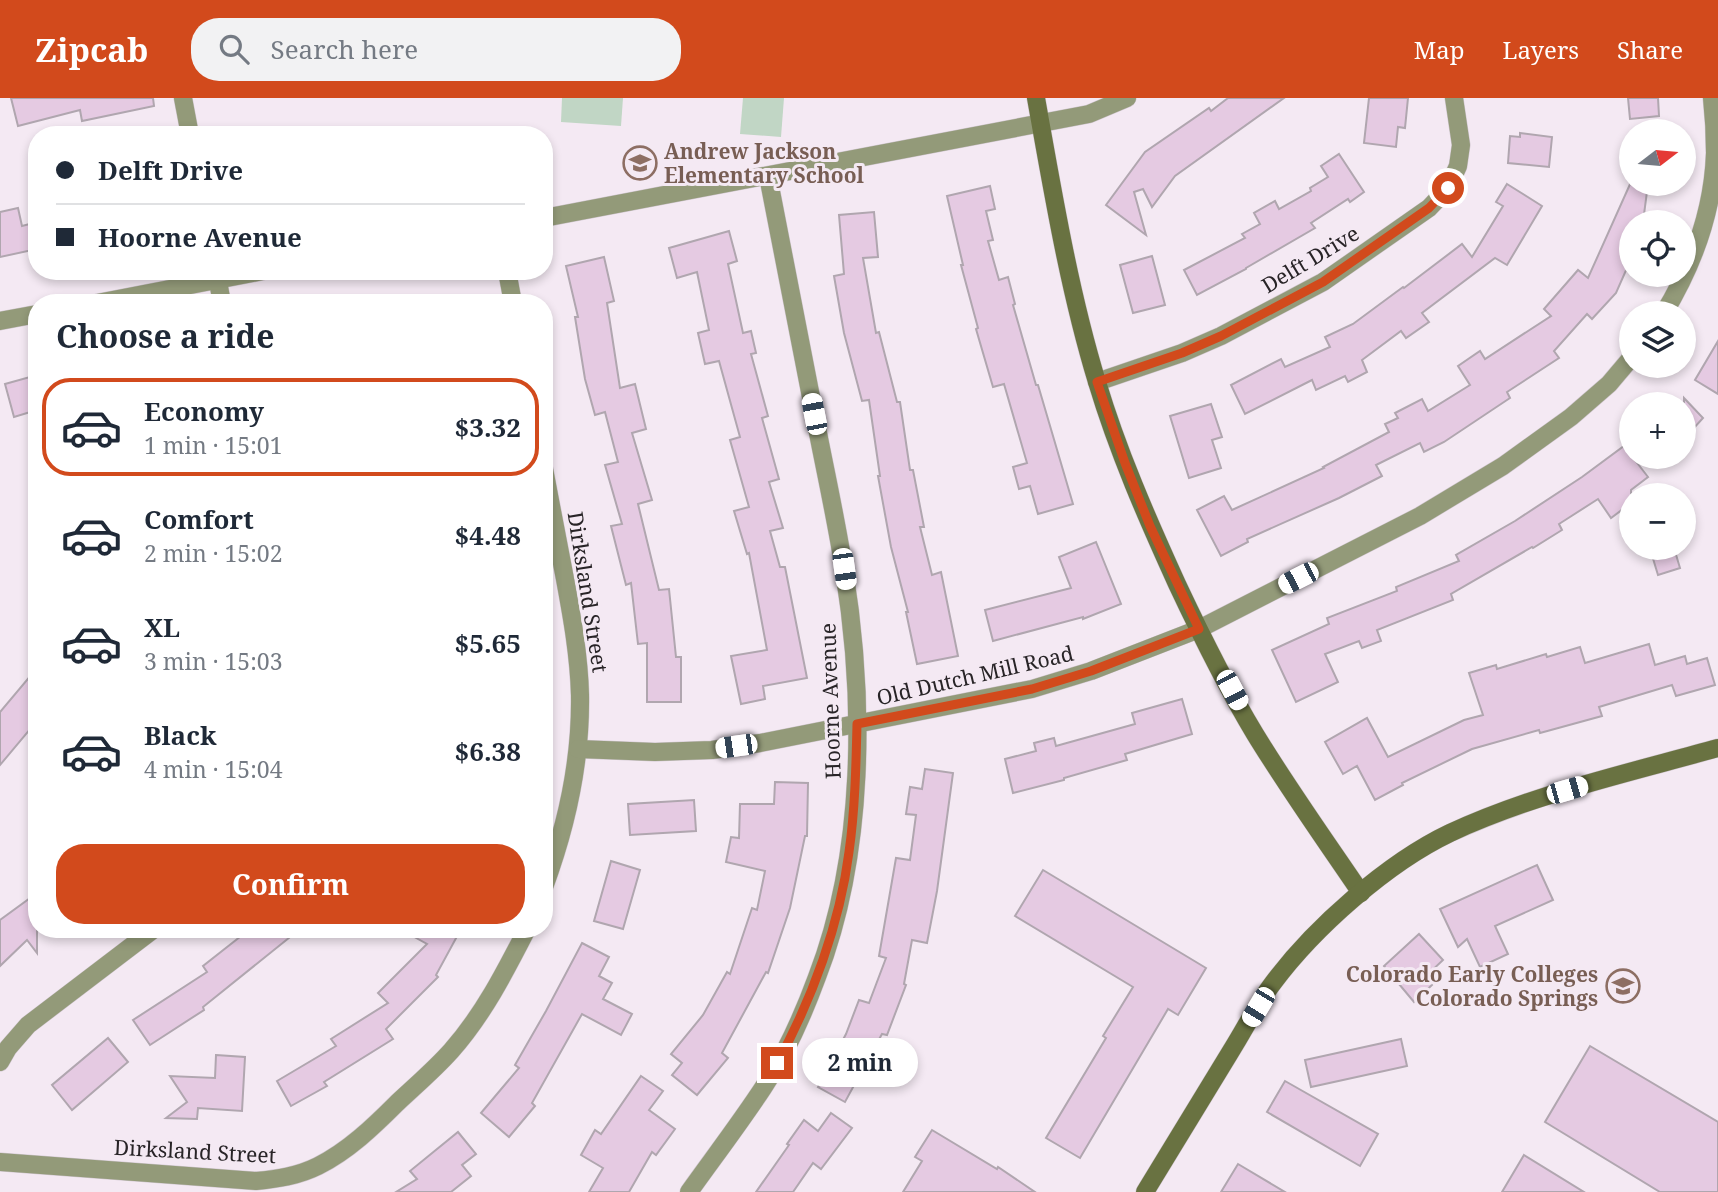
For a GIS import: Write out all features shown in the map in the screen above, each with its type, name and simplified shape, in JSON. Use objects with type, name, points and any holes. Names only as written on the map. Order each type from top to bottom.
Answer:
[{"type":"street","points":[[183,98],[188,126]]},
{"type":"street","points":[[1036,98],[1071,281],[1097,382],[1150,526],[1199,629],[1254,732],[1361,893]]},
{"type":"street","points":[[553,216],[1088,114],[1127,98]]},
{"type":"street","name":"Delft Drive","points":[[1097,382],[1182,353],[1221,336],[1323,282],[1429,208],[1448,188],[1458,166],[1461,145],[1454,98]]},
{"type":"street","points":[[1671,301],[1689,265],[1706,210],[1715,156],[1712,98]]},
{"type":"street","name":"Hoorne Avenue","points":[[689,1192],[765,1086],[790,1041],[818,976],[836,917],[849,855],[855,795],[855,661],[844,569],[768,176]]},
{"type":"street","points":[[136,294],[196,280]]},
{"type":"street","points":[[0,321],[28,316]]},
{"type":"street","name":"Old Dutch Mill Road","points":[[578,749],[655,752],[712,750],[760,743],[1032,689],[1091,671],[1199,629],[1420,516],[1503,466],[1571,417],[1619,372]]},
{"type":"street","name":"Dirksland Street","points":[[553,518],[577,647],[580,695],[578,749],[566,817],[553,858]]},
{"type":"street","points":[[1145,1192],[1272,984],[1306,943],[1361,893],[1404,859],[1448,834],[1497,813],[1567,790],[1718,748]]},
{"type":"street","points":[[0,1062],[28,1025],[142,938]]},
{"type":"street","name":"Dirksland Street","points":[[0,1162],[256,1181],[287,1178],[316,1167],[345,1150],[370,1130],[451,1051],[507,970],[523,938]]},
{"type":"green space","points":[[562,98],[623,98],[621,126],[561,122]]},
{"type":"green space","points":[[743,98],[784,98],[781,137],[740,134]]},
{"type":"building","points":[[11,98],[153,98],[154,106],[82,121],[80,110],[18,126]]},
{"type":"building","points":[[1228,98],[1284,98],[1175,176],[1152,207],[1143,189],[1134,192],[1146,235],[1106,205],[1145,152]]},
{"type":"building","points":[[1369,98],[1408,98],[1405,128],[1398,127],[1396,147],[1364,143]]},
{"type":"building","points":[[1628,98],[1658,98],[1659,116],[1630,119]]},
{"type":"building","points":[[1520,133],[1552,137],[1549,167],[1508,163],[1510,136],[1520,137]]},
{"type":"building","points":[[1339,154],[1364,192],[1311,223],[1315,228],[1197,295],[1184,270],[1245,238],[1242,234],[1260,224],[1254,213],[1275,201],[1279,209],[1311,191],[1310,188],[1328,177],[1321,166]]},
{"type":"building","points":[[1507,184],[1542,206],[1507,265],[1495,258],[1422,313],[1429,322],[1406,338],[1401,331],[1362,360],[1367,372],[1348,382],[1345,376],[1316,390],[1312,380],[1245,414],[1231,385],[1281,359],[1285,367],[1330,347],[1325,337],[1353,324],[1462,244],[1472,257],[1503,206],[1496,202]]},
{"type":"building","points":[[990,186],[995,209],[986,211],[993,240],[988,241],[999,280],[1008,277],[1015,304],[1013,305],[1073,504],[1038,514],[1030,486],[1019,489],[1013,467],[1027,463],[1004,384],[993,387],[976,329],[978,328],[961,265],[947,196]]},
{"type":"building","points":[[1625,196],[1646,196],[1645,210],[1619,210],[1619,286],[1616,293],[1592,319],[1587,314],[1554,351],[1559,358],[1507,392],[1510,398],[1444,442],[1424,452],[1420,443],[1376,465],[1382,476],[1247,539],[1248,542],[1221,556],[1197,510],[1224,496],[1232,510],[1324,468],[1389,432],[1385,424],[1398,418],[1395,413],[1422,399],[1428,411],[1470,385],[1458,366],[1480,351],[1485,359],[1551,316],[1544,309],[1578,270],[1588,278]]},
{"type":"building","points":[[18,208],[22,226],[28,224],[28,251],[0,257],[0,212]]},
{"type":"building","points":[[874,212],[878,257],[863,258],[876,333],[879,332],[897,402],[900,402],[910,470],[913,470],[924,527],[920,527],[932,575],[941,572],[958,656],[917,664],[878,476],[869,400],[862,401],[844,333],[834,276],[844,274],[839,215]]},
{"type":"building","points":[[729,231],[737,261],[728,264],[743,333],[751,331],[756,353],[751,354],[768,416],[762,418],[779,479],[769,482],[783,528],[770,531],[780,567],[785,567],[807,678],[763,686],[765,699],[741,704],[731,656],[767,650],[749,553],[747,554],[734,511],[749,507],[730,440],[740,437],[719,361],[705,364],[698,333],[709,330],[697,272],[677,278],[669,248]]},
{"type":"building","points":[[1152,256],[1165,305],[1133,313],[1120,265]]},
{"type":"building","points":[[604,257],[614,301],[607,303],[620,388],[635,384],[646,429],[632,433],[652,500],[638,504],[659,590],[669,589],[676,657],[681,657],[681,702],[647,702],[647,643],[638,644],[631,583],[626,585],[611,526],[622,524],[605,465],[618,462],[605,412],[595,415],[585,379],[575,317],[578,317],[566,266]]},
{"type":"building","points":[[1718,341],[1718,394],[1695,380]]},
{"type":"building","points":[[28,378],[28,413],[14,417],[5,384]]},
{"type":"building","points":[[1211,404],[1222,437],[1212,440],[1221,468],[1189,478],[1170,416]]},
{"type":"building","points":[[1696,411],[1703,418],[1696,426]]},
{"type":"building","points":[[1619,450],[1619,469],[1642,469],[1648,477],[1640,483],[1619,483],[1619,512],[1611,518],[1598,499],[1559,524],[1562,530],[1451,594],[1453,600],[1377,630],[1381,641],[1362,648],[1359,641],[1325,654],[1338,682],[1296,702],[1272,650],[1329,624],[1327,618],[1397,591],[1396,587],[1459,561],[1456,555],[1515,521]]},
{"type":"building","points":[[1096,542],[1121,604],[1083,619],[993,641],[985,610],[1071,588],[1059,557]]},
{"type":"building","points":[[1653,560],[1678,560],[1680,568],[1658,575]]},
{"type":"building","points":[[1649,644],[1655,665],[1685,656],[1687,664],[1707,658],[1715,685],[1676,696],[1672,685],[1599,707],[1602,716],[1472,749],[1402,783],[1403,785],[1375,800],[1357,766],[1343,774],[1325,742],[1367,718],[1388,757],[1464,720],[1483,715],[1469,673],[1496,665],[1497,669],[1580,647],[1585,663]]},
{"type":"building","points":[[28,679],[28,732],[0,765],[0,712]]},
{"type":"building","points":[[1182,699],[1192,734],[1125,754],[1127,760],[1013,793],[1005,759],[1036,751],[1034,743],[1054,738],[1056,746],[1135,724],[1132,713]]},
{"type":"building","points":[[925,769],[953,773],[927,943],[912,940],[904,984],[906,985],[887,1035],[882,1034],[845,1102],[818,1087],[846,1034],[859,1000],[869,1003],[886,958],[879,956],[896,858],[910,860],[916,815],[906,814],[910,787],[922,789]]},
{"type":"building","points":[[775,782],[808,783],[807,836],[790,908],[768,973],[766,972],[722,1053],[728,1058],[697,1095],[672,1075],[682,1063],[671,1054],[703,1015],[727,972],[730,974],[752,908],[757,910],[765,871],[726,862],[731,837],[739,838],[740,804],[774,804]]},
{"type":"building","points":[[694,800],[696,831],[630,835],[628,804]]},
{"type":"building","points":[[611,861],[640,870],[623,929],[594,921]]},
{"type":"building","points":[[1537,865],[1553,900],[1495,926],[1508,954],[1480,967],[1467,939],[1458,947],[1440,909]]},
{"type":"building","points":[[1043,870],[1206,968],[1178,1015],[1168,1009],[1080,1158],[1046,1138],[1133,987],[1015,916]]},
{"type":"building","points":[[28,900],[28,938],[37,938],[37,953],[27,940],[0,966],[0,920]]},
{"type":"building","points":[[1419,934],[1443,960],[1425,977],[1432,985],[1414,1002],[1384,966]]},
{"type":"building","points":[[239,938],[289,938],[203,1007],[204,1010],[150,1045],[133,1020],[207,972],[203,966]]},
{"type":"building","points":[[416,938],[456,938],[436,975],[438,977],[386,1029],[393,1039],[324,1082],[327,1086],[291,1106],[277,1081],[336,1046],[331,1039],[388,1003],[378,993],[427,944]]},
{"type":"building","points":[[582,943],[609,957],[599,976],[612,983],[603,999],[632,1014],[621,1035],[582,1014],[532,1103],[535,1106],[509,1137],[481,1113],[519,1068],[515,1065]]},
{"type":"building","points":[[108,1038],[128,1062],[72,1110],[52,1085]]},
{"type":"building","points":[[1401,1039],[1407,1066],[1311,1087],[1305,1060]]},
{"type":"building","points":[[1590,1046],[1718,1122],[1718,1192],[1660,1192],[1545,1122]]},
{"type":"building","points":[[216,1055],[245,1057],[242,1111],[198,1108],[197,1119],[166,1118],[187,1102],[170,1076],[215,1078]]},
{"type":"building","points":[[641,1076],[663,1091],[649,1110],[675,1129],[656,1155],[652,1152],[629,1192],[589,1192],[603,1168],[581,1155],[595,1130],[601,1134]]},
{"type":"building","points":[[1285,1081],[1378,1134],[1360,1166],[1267,1112]]},
{"type":"building","points":[[831,1113],[852,1128],[821,1169],[813,1163],[793,1192],[756,1192],[804,1120],[818,1131]]},
{"type":"building","points":[[932,1130],[997,1169],[998,1167],[1035,1192],[903,1192],[922,1161],[915,1157]]},
{"type":"building","points":[[458,1132],[476,1154],[462,1165],[471,1176],[451,1192],[396,1192],[417,1179],[410,1171]]},
{"type":"building","points":[[1524,1155],[1584,1192],[1502,1192]]},
{"type":"building","points":[[1238,1164],[1285,1192],[1221,1192]]},
{"type":"place","name":"Andrew Jackson Elementary School","points":[[640,163]]},
{"type":"place","name":"Colorado Early Colleges Colorado Springs","points":[[1623,986]]},
{"type":"route","points":[[777,1063],[790,1041],[818,976],[836,917],[849,855],[855,795],[857,724],[1032,689],[1091,671],[1199,629],[1150,526],[1097,382],[1182,353],[1221,336],[1323,282],[1429,208],[1448,188]]}]
